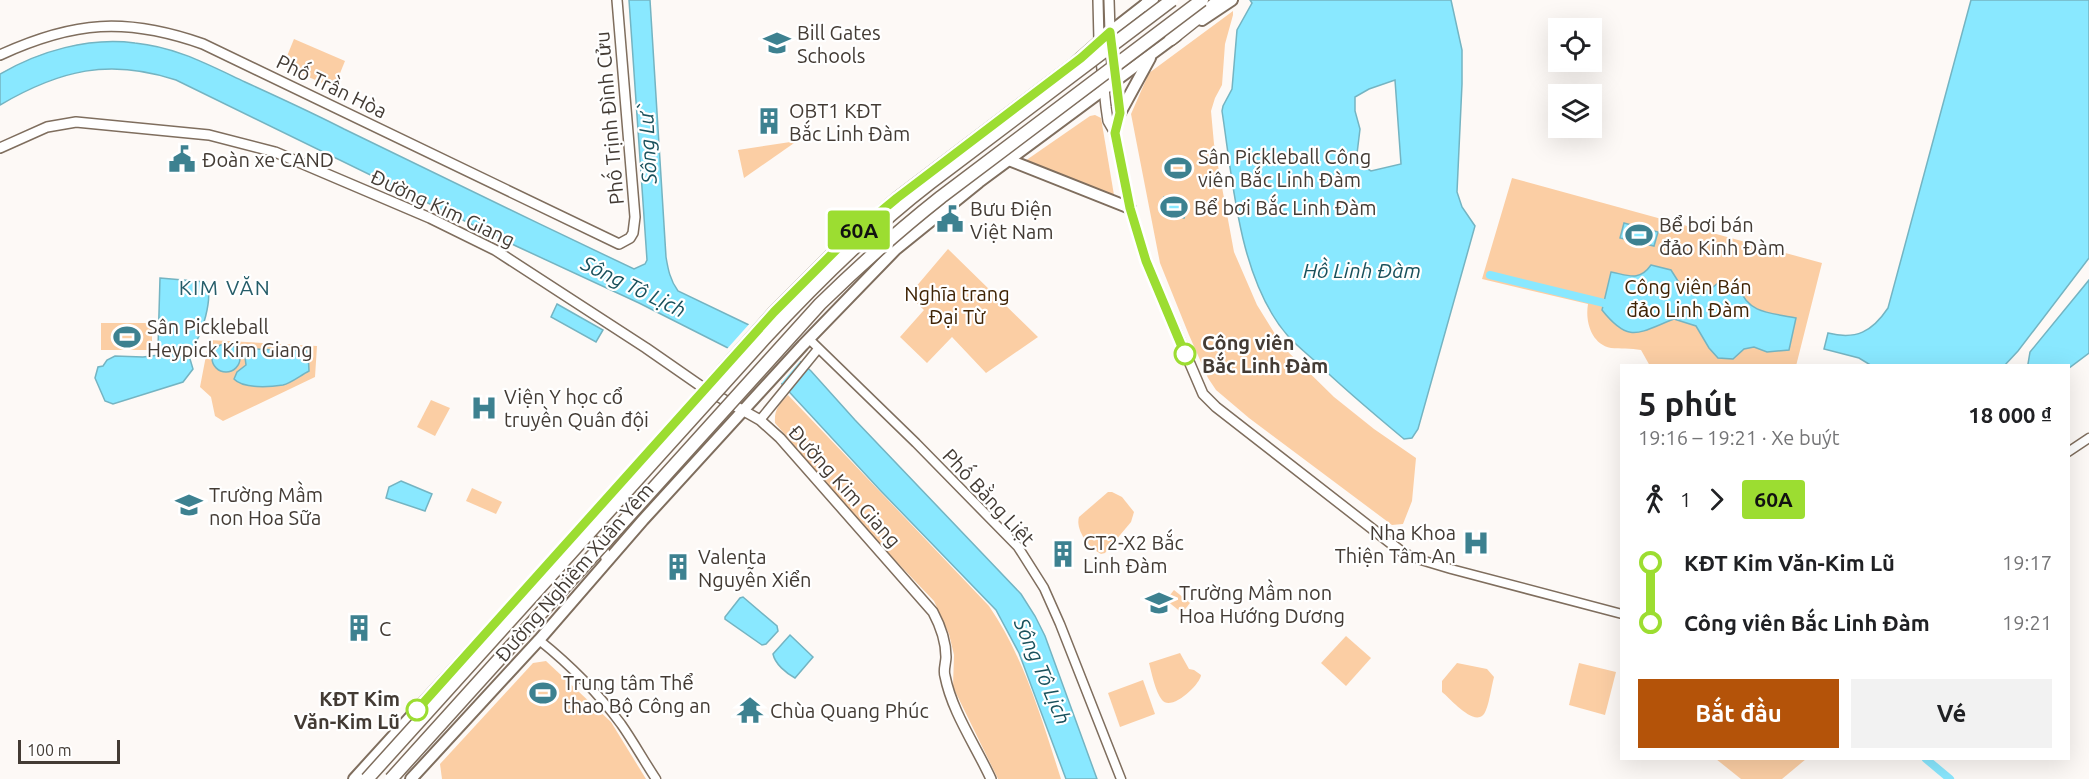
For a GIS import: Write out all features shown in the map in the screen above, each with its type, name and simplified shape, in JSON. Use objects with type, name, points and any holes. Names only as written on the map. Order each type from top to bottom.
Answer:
[{"type":"highway","points":[[367,779],[800,299],[850,249],[914,195],[1172,0]]},
{"type":"highway","points":[[391,779],[820,304],[862,263],[941,197],[1202,0]]},
{"type":"highway","points":[[1171,39],[1227,1]]},
{"type":"main road","name":"Phố Trịnh Đình Cửu","points":[[617,0],[631,163],[633,233]]},
{"type":"main road","points":[[1098,0],[1099,41],[1108,121],[1115,133],[1130,208],[1146,261],[1203,394],[1215,407],[1402,552]]},
{"type":"main road","points":[[1109,0],[1110,32],[1120,113]]},
{"type":"main road","points":[[885,261],[857,231],[1150,2]]},
{"type":"main road","name":"Phố Trần Hòa","points":[[0,55],[36,39],[80,28],[141,27],[171,33],[203,44],[615,243],[624,242],[633,233]]},
{"type":"main road","points":[[806,342],[885,261],[959,197],[1171,39]]},
{"type":"main road","points":[[1115,133],[1120,113],[1152,54]]},
{"type":"main road","name":"Đường Kim Giang","points":[[0,148],[47,127],[76,122],[209,135],[275,152],[478,240],[518,264],[705,389],[760,420],[780,438],[933,612],[945,642],[944,674],[946,681],[956,708],[991,779]]},
{"type":"main road","points":[[1009,160],[1130,208]]},
{"type":"main road","points":[[937,167],[959,197]]},
{"type":"main road","name":"Đường Nghiêm Xuân Yêm","points":[[354,779],[576,535],[767,320],[857,231]]},
{"type":"main road","name":"Đường Nghiêm Xuân Yêm","points":[[411,779],[806,342]]},
{"type":"main road","points":[[641,460],[648,475],[652,478],[669,483],[679,481]]},
{"type":"main road","points":[[576,535],[587,537],[599,544],[607,560]]},
{"type":"street","points":[[1102,65],[1113,56]]},
{"type":"street","name":"Phố Bằng Liệt","points":[[806,342],[916,443],[1018,547],[1044,588],[1056,615],[1121,779]]},
{"type":"street","points":[[760,420],[816,352]]},
{"type":"street","points":[[2070,451],[2089,438]]},
{"type":"street","points":[[1402,552],[1451,569],[1620,614]]},
{"type":"street","points":[[539,640],[579,676],[609,709],[656,779]]},
{"type":"green space","name":"Công viên Bắc Linh Đàm","points":[[1233,11],[1225,44],[1222,85],[1211,111],[1214,144],[1234,252],[1257,305],[1283,347],[1334,397],[1374,429],[1416,458],[1412,501],[1403,524],[1392,525],[1249,418],[1216,390],[1208,378],[1189,335],[1160,263],[1131,114],[1149,73]]},
{"type":"green space","points":[[294,39],[345,61],[334,88],[283,66]]},
{"type":"green space","points":[[1095,115],[1101,118],[1114,195],[1025,161],[1090,116]]},
{"type":"green space","points":[[797,141],[744,178],[738,150]]},
{"type":"green space","name":"Công viên Bán đảo Linh Đàm","points":[[1512,178],[1822,263],[1797,364],[1649,364],[1641,350],[1611,348],[1599,342],[1591,331],[1588,304],[1482,279]]},
{"type":"green space","name":"Nghĩa trang Đại Từ","points":[[948,249],[1038,337],[986,373],[952,337],[927,363],[900,337],[924,310],[909,295]]},
{"type":"green space","name":"Sân Pickleball Heypick Kim Giang","points":[[101,323],[152,323],[152,350],[101,350]]},
{"type":"green space","points":[[209,340],[317,346],[315,377],[223,421],[215,416],[211,397],[200,387]]},
{"type":"green space","points":[[788,395],[989,606],[1022,668],[1061,779],[998,779],[953,687],[954,655],[949,634],[934,601],[872,536],[775,423],[775,414]]},
{"type":"green space","points":[[431,400],[450,408],[435,436],[417,427]]},
{"type":"green space","points":[[472,488],[502,502],[496,514],[466,501]]},
{"type":"green space","points":[[1108,492],[1122,497],[1134,512],[1131,522],[1105,553],[1101,554],[1084,538],[1078,522],[1079,517]]},
{"type":"green space","points":[[1174,590],[1190,603],[1182,613],[1166,600]]},
{"type":"green space","points":[[1346,636],[1371,658],[1346,686],[1321,663]]},
{"type":"green space","points":[[1180,653],[1189,669],[1201,675],[1196,685],[1184,696],[1172,703],[1166,703],[1157,692],[1149,663]]},
{"type":"green space","name":"Trung tâm Thể thao Bộ Công an","points":[[546,661],[611,722],[646,779],[442,779],[440,764],[533,663]]},
{"type":"green space","points":[[1457,663],[1487,669],[1494,677],[1486,710],[1482,716],[1471,716],[1464,712],[1442,692],[1442,681]]},
{"type":"green space","points":[[1579,663],[1616,672],[1605,715],[1569,705]]},
{"type":"green space","points":[[1143,680],[1155,714],[1120,727],[1108,693]]},
{"type":"green space","points":[[1717,760],[1805,760],[1782,779],[1741,779]]},
{"type":"water","points":[[629,0],[650,0],[666,257],[675,287],[678,291],[749,325],[778,342],[811,371],[1021,594],[1045,636],[1097,779],[1066,779],[1019,653],[996,610],[781,383],[756,365],[728,348],[639,303],[516,246],[176,80],[152,73],[129,70],[85,71],[43,83],[0,105],[0,74],[48,53],[100,42],[135,43],[164,48],[205,63],[634,269],[645,264],[647,260]]},
{"type":"water","name":"Hồ Linh Đàm","points":[[1250,0],[1451,0],[1462,50],[1457,192],[1462,207],[1475,226],[1418,429],[1412,438],[1404,439],[1294,343],[1272,313],[1248,259],[1235,199],[1222,111],[1232,89],[1237,30],[1252,3]],"holes":[[[1395,80],[1401,164],[1371,171],[1356,162],[1360,129],[1355,111],[1355,97],[1369,89]]]},
{"type":"water","points":[[1971,0],[2089,0],[2089,258],[2006,364],[1869,364],[1859,358],[1824,349],[1828,333],[1847,335],[1862,332],[1876,323],[1888,308]]},
{"type":"water","name":"Bể bơi Bắc Linh Đàm","points":[[1164,197],[1188,204],[1184,218],[1159,210]]},
{"type":"water","name":"Bể bơi bán đảo Kinh Đàm","points":[[1624,223],[1658,232],[1654,246],[1620,238]]},
{"type":"water","points":[[1651,265],[1671,270],[1683,289],[1702,292],[1718,283],[1740,289],[1744,297],[1755,308],[1796,318],[1789,350],[1767,352],[1754,347],[1744,349],[1733,359],[1718,358],[1696,326],[1674,319],[1643,331],[1627,331],[1620,328],[1602,310],[1611,272],[1633,276],[1642,274]]},
{"type":"water","points":[[160,278],[206,282],[209,297],[206,316],[200,335],[192,348],[169,352],[158,348]]},
{"type":"water","points":[[2089,280],[2089,353],[2070,367],[2070,364],[2028,364],[2030,352]]},
{"type":"water","points":[[557,304],[603,330],[596,342],[551,317]]},
{"type":"water","points":[[226,344],[236,348],[240,358],[236,368],[226,372],[216,368],[212,358],[216,348]]},
{"type":"water","points":[[251,349],[308,351],[309,371],[283,385],[264,387],[238,382],[234,379],[237,372],[246,365],[245,357]]},
{"type":"water","points":[[183,352],[190,359],[193,369],[183,382],[113,404],[105,401],[95,378],[98,367],[103,366],[107,360],[115,356],[143,357]]},
{"type":"water","points":[[401,481],[432,494],[425,511],[386,498],[389,487]]},
{"type":"water","points":[[743,597],[777,626],[778,631],[766,644],[762,645],[725,619]]},
{"type":"water","points":[[790,635],[813,657],[795,678],[781,668],[773,654]]},
{"type":"pier","points":[[751,322],[779,340],[802,359],[779,386],[755,367],[726,350]]},
{"type":"waterway","points":[[1490,275],[1604,303]]},
{"type":"waterway","points":[[1927,760],[1950,779]]},
{"type":"bus line","name":"60A","points":[[417,710],[774,312],[844,242],[897,198],[1081,58],[1110,32],[1120,113],[1115,133],[1130,208],[1146,261],[1185,354]]},
{"type":"place","name":"Bill Gates Schools","points":[[777,43]]},
{"type":"place","name":"OBT1 KĐT Bắc Linh Đàm","points":[[769,121]]},
{"type":"place","name":"Đoàn xe CAND","points":[[182,159]]},
{"type":"place","name":"Sân Pickleball Công viên Bắc Linh Đàm","points":[[1178,168]]},
{"type":"place","name":"Bể bơi Bắc Linh Đàm","points":[[1174,207]]},
{"type":"place","name":"Bưu Điện Việt Nam","points":[[950,219]]},
{"type":"place","name":"Bể bơi bán đảo Kinh Đàm","points":[[1639,235]]},
{"type":"place","name":"Sân Pickleball Heypick Kim Giang","points":[[127,337]]},
{"type":"place","name":"Công viên Bắc Linh Đàm","points":[[1185,354]]},
{"type":"place","name":"Viện Y học cổ truyền Quân đội","points":[[484,408]]},
{"type":"place","name":"Trường Mầm non Hoa Sữa","points":[[189,505]]},
{"type":"place","name":"Nha Khoa Thiện Tâm An","points":[[1476,543]]},
{"type":"place","name":"CT2-X2 Bắc Linh Đàm","points":[[1063,554]]},
{"type":"place","name":"Valenta Nguyễn Xiển","points":[[678,567]]},
{"type":"place","name":"Trường Mầm non Hoa Hướng Dương","points":[[1159,603]]},
{"type":"place","name":"C","points":[[359,628]]},
{"type":"place","name":"Trung tâm Thể thao Bộ Công an","points":[[543,693]]},
{"type":"place","name":"KĐT Kim Văn-Kim Lũ","points":[[417,710]]},
{"type":"place","name":"Chùa Quang Phúc","points":[[750,710]]},
{"type":"district","name":"KIM VĂN","points":[[225,287]]},
{"type":"water label","name":"Sông Lừ","points":[[647,148]]},
{"type":"water label","name":"Sông Tô Lịch","points":[[634,286]]},
{"type":"water label","name":"Sông Tô Lịch","points":[[1043,671]]}]
